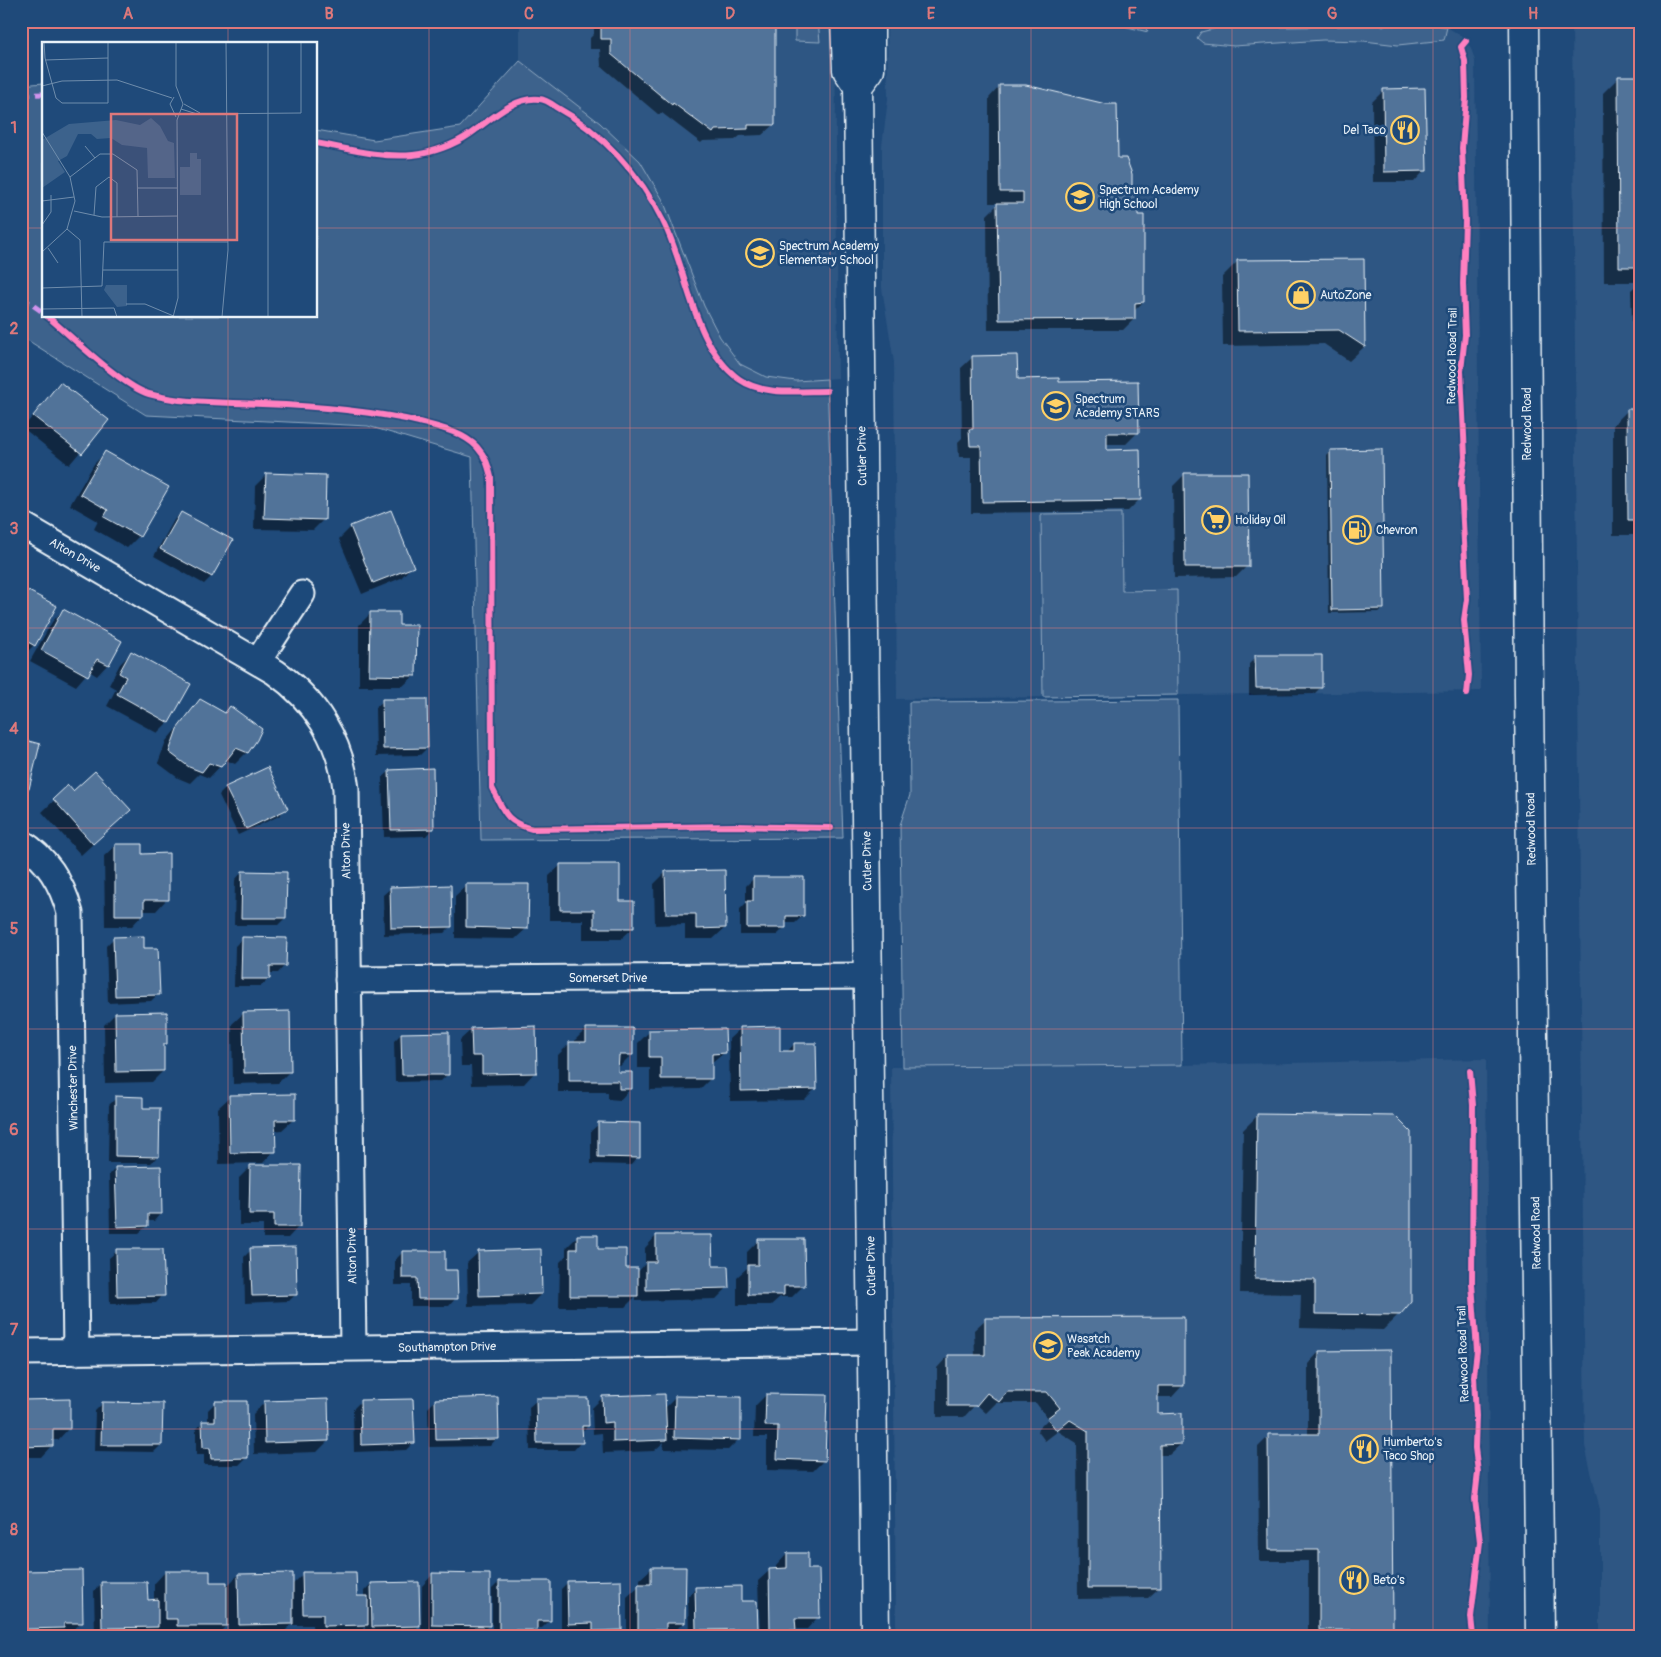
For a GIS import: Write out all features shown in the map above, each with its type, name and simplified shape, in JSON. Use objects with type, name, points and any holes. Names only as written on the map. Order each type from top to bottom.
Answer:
[{"type":"street","name":"Cutler Drive","points":[[845,21],[847,70],[858,86],[875,1636]]},
{"type":"street","points":[[858,86],[870,70],[870,21]]},
{"type":"street","name":"Redwood Road","points":[[1524,21],[1529,685],[1540,1636]]},
{"type":"street","name":"Alton Drive","points":[[21,524],[258,661],[291,683],[304,696],[332,738],[344,774],[353,1348]]},
{"type":"street","points":[[258,661],[302,594]]},
{"type":"street","name":"Winchester Drive","points":[[21,842],[43,859],[54,874],[64,891],[70,913],[76,1352]]},
{"type":"street","name":"Somerset Drive","points":[[348,980],[868,976]]},
{"type":"street","name":"Southampton Drive","points":[[21,1352],[872,1342]]},
{"type":"shaded area","name":"Spectrum Academy Elementary School","points":[[520,21],[835,21],[838,378],[796,381],[766,377],[740,364],[720,337],[704,306],[663,200],[520,61]]},
{"type":"shaded area","points":[[795,21],[818,21],[820,42],[795,41]]},
{"type":"shaded area","points":[[887,21],[1153,21],[1217,28],[1435,25],[1447,27],[1463,37],[1471,48],[1475,61],[1481,691],[897,699],[894,362],[882,288],[882,146],[888,99]]},
{"type":"shaded area","points":[[1103,21],[1141,21],[1148,32]]},
{"type":"shaded area","points":[[1572,21],[1640,21],[1640,1636],[1600,1636],[1600,1510],[1585,1446]]},
{"type":"shaded area","points":[[1435,25],[1447,27],[1444,40],[1398,45],[1364,41],[1323,40],[1234,46],[1203,43],[1197,38],[1201,32],[1217,28]]},
{"type":"shaded area","points":[[520,61],[600,123],[640,161],[663,200],[704,306],[720,337],[740,364],[766,377],[796,381],[827,379],[843,838],[481,840],[472,457],[368,426],[146,415],[21,336],[21,85],[42,83],[42,318],[318,318],[318,130],[374,140],[460,127]]},
{"type":"shaded area","points":[[1121,513],[1122,591],[1177,590],[1178,695],[1043,697],[1041,514]]},
{"type":"shaded area","points":[[1178,700],[1182,1065],[903,1067],[900,825],[910,795],[909,702]]},
{"type":"shaded area","points":[[1486,1059],[1490,1636],[898,1636],[896,1624],[891,1067],[1182,1065]]},
{"type":"building","points":[[605,21],[775,21],[775,125],[748,125],[748,129],[715,130],[713,133],[673,103],[672,105],[611,54],[611,39],[601,39],[601,26],[605,26]]},
{"type":"building","points":[[1618,76],[1640,76],[1640,267],[1619,267]]},
{"type":"building","name":"Spectrum Academy High School","points":[[999,85],[1026,85],[1106,104],[1117,104],[1118,158],[1126,158],[1132,174],[1132,192],[1138,192],[1138,215],[1144,215],[1144,302],[1135,303],[1135,319],[999,320],[997,203],[1023,203],[1023,192],[1000,192]]},
{"type":"building","name":"Del Taco","points":[[1425,88],[1427,171],[1384,172],[1383,89]]},
{"type":"building","name":"AutoZone","points":[[1364,259],[1365,347],[1339,330],[1238,331],[1237,260]]},
{"type":"building","name":"Spectrum Academy STARS","points":[[1017,355],[1018,379],[1059,378],[1059,382],[1138,381],[1139,433],[1107,433],[1107,450],[1140,449],[1141,500],[982,502],[981,446],[970,446],[969,429],[973,429],[972,356]]},
{"type":"building","points":[[60,382],[109,420],[82,454],[33,416]]},
{"type":"building","points":[[1627,409],[1640,409],[1640,520],[1628,520]]},
{"type":"building","name":"Chevron","points":[[1382,449],[1384,609],[1332,610],[1330,450]]},
{"type":"building","points":[[105,451],[169,487],[140,537],[104,517],[108,510],[80,494]]},
{"type":"building","points":[[266,473],[326,475],[325,520],[264,518]]},
{"type":"building","name":"Holiday Oil","points":[[1184,473],[1248,473],[1249,567],[1185,567]]},
{"type":"building","points":[[391,510],[414,567],[373,583],[350,526]]},
{"type":"building","points":[[181,512],[233,540],[212,577],[160,549]]},
{"type":"building","points":[[21,587],[57,606],[35,646],[21,638]]},
{"type":"building","points":[[63,609],[122,641],[109,665],[97,659],[88,676],[41,650]]},
{"type":"building","points":[[370,612],[399,612],[399,625],[417,625],[416,676],[369,675]]},
{"type":"building","points":[[131,651],[191,684],[169,723],[117,694],[126,677],[119,673]]},
{"type":"building","points":[[1255,655],[1322,655],[1322,688],[1256,688]]},
{"type":"building","points":[[200,699],[225,713],[230,706],[262,729],[248,753],[236,748],[221,767],[209,763],[202,772],[189,767],[169,752],[177,729]]},
{"type":"building","points":[[382,699],[427,699],[428,748],[383,749]]},
{"type":"building","points":[[21,739],[40,744],[29,789],[21,787]]},
{"type":"building","points":[[268,767],[288,809],[246,829],[225,787]]},
{"type":"building","points":[[433,768],[434,829],[391,830],[389,770]]},
{"type":"building","points":[[95,771],[131,810],[93,844],[53,799],[68,785],[73,791]]},
{"type":"building","points":[[115,844],[142,844],[142,854],[169,853],[169,900],[144,900],[144,915],[115,915]]},
{"type":"building","points":[[560,864],[620,864],[620,901],[634,901],[634,928],[594,928],[594,910],[560,910]]},
{"type":"building","points":[[725,870],[726,928],[696,929],[696,914],[666,914],[665,871]]},
{"type":"building","points":[[242,871],[287,872],[286,918],[241,918]]},
{"type":"building","points":[[753,877],[804,877],[804,916],[786,916],[786,928],[747,928],[747,901],[753,901]]},
{"type":"building","points":[[466,884],[529,884],[528,929],[466,927]]},
{"type":"building","points":[[451,885],[452,927],[391,928],[390,887]]},
{"type":"building","points":[[144,936],[144,948],[158,948],[160,995],[115,996],[113,937]]},
{"type":"building","points":[[242,937],[287,938],[286,966],[270,966],[270,979],[241,979]]},
{"type":"building","points":[[290,1011],[291,1072],[244,1073],[243,1012]]},
{"type":"building","points":[[167,1012],[167,1044],[164,1044],[164,1071],[116,1072],[115,1013]]},
{"type":"building","points":[[536,1026],[537,1073],[482,1074],[482,1056],[472,1056],[471,1028]]},
{"type":"building","points":[[780,1026],[780,1051],[794,1051],[794,1043],[816,1043],[817,1089],[741,1091],[740,1027]]},
{"type":"building","points":[[586,1028],[633,1028],[633,1055],[619,1055],[618,1072],[632,1072],[632,1089],[619,1089],[619,1081],[569,1081],[569,1042],[586,1042]]},
{"type":"building","points":[[725,1029],[726,1053],[712,1054],[712,1079],[661,1079],[661,1057],[649,1057],[649,1030]]},
{"type":"building","points":[[449,1032],[449,1075],[402,1075],[401,1033]]},
{"type":"building","points":[[295,1094],[295,1120],[275,1120],[276,1152],[230,1153],[229,1095]]},
{"type":"building","points":[[115,1096],[143,1097],[143,1108],[160,1108],[159,1157],[115,1156]]},
{"type":"building","points":[[1257,1114],[1395,1116],[1411,1132],[1411,1302],[1400,1315],[1315,1314],[1315,1280],[1255,1279]]},
{"type":"building","points":[[598,1122],[640,1123],[640,1158],[598,1157]]},
{"type":"building","points":[[250,1165],[301,1165],[300,1227],[274,1227],[274,1214],[249,1214]]},
{"type":"building","points":[[161,1166],[162,1214],[148,1214],[148,1226],[117,1227],[115,1167]]},
{"type":"building","points":[[577,1235],[598,1235],[598,1249],[626,1249],[626,1268],[638,1268],[638,1296],[570,1296],[570,1249],[577,1249]]},
{"type":"building","points":[[656,1235],[712,1235],[713,1266],[728,1266],[729,1288],[646,1290],[646,1262],[656,1262]]},
{"type":"building","points":[[758,1239],[804,1239],[805,1286],[784,1286],[784,1295],[748,1295],[748,1265],[758,1265]]},
{"type":"building","points":[[296,1247],[297,1295],[252,1296],[250,1248]]},
{"type":"building","points":[[116,1249],[163,1249],[165,1296],[117,1297]]},
{"type":"building","points":[[541,1249],[542,1294],[479,1296],[478,1251]]},
{"type":"building","points":[[402,1251],[445,1251],[445,1270],[457,1270],[458,1299],[418,1299],[417,1278],[402,1278]]},
{"type":"building","points":[[1184,1317],[1184,1386],[1158,1386],[1158,1414],[1182,1413],[1182,1444],[1160,1445],[1161,1588],[1088,1588],[1088,1431],[1070,1420],[1057,1431],[1047,1418],[1060,1408],[1047,1392],[1007,1392],[999,1402],[987,1393],[976,1406],[948,1406],[948,1355],[985,1355],[985,1318]]},
{"type":"building","points":[[1391,1350],[1393,1630],[1319,1630],[1319,1550],[1269,1550],[1268,1434],[1319,1434],[1319,1351]]},
{"type":"building","points":[[665,1394],[667,1440],[613,1442],[613,1422],[603,1423],[602,1396]]},
{"type":"building","points":[[766,1394],[827,1395],[825,1461],[777,1459],[778,1426],[765,1426]]},
{"type":"building","points":[[675,1396],[741,1397],[741,1440],[674,1438]]},
{"type":"building","points":[[498,1397],[499,1439],[436,1440],[435,1399]]},
{"type":"building","points":[[536,1398],[588,1398],[589,1426],[582,1426],[583,1443],[537,1443]]},
{"type":"building","points":[[70,1399],[70,1429],[53,1429],[53,1446],[21,1447],[21,1400]]},
{"type":"building","points":[[328,1399],[329,1441],[265,1443],[264,1401]]},
{"type":"building","points":[[413,1399],[415,1443],[361,1445],[360,1400]]},
{"type":"building","points":[[215,1401],[247,1401],[248,1458],[211,1459],[210,1448],[203,1448],[202,1421],[215,1421]]},
{"type":"building","points":[[102,1402],[163,1403],[162,1445],[101,1445]]},
{"type":"building","points":[[787,1553],[808,1553],[808,1569],[819,1569],[820,1618],[795,1618],[796,1630],[770,1631],[769,1569],[787,1568]]},
{"type":"building","points":[[651,1567],[686,1567],[685,1623],[666,1623],[666,1630],[638,1630],[638,1584],[651,1584]]},
{"type":"building","points":[[82,1570],[83,1623],[64,1623],[64,1628],[24,1629],[23,1571]]},
{"type":"building","points":[[165,1571],[210,1571],[210,1582],[227,1582],[227,1626],[177,1626],[177,1619],[165,1619]]},
{"type":"building","points":[[302,1572],[356,1572],[357,1596],[368,1596],[368,1625],[323,1626],[323,1614],[303,1614]]},
{"type":"building","points":[[293,1573],[293,1624],[239,1625],[238,1574]]},
{"type":"building","points":[[432,1573],[490,1574],[490,1626],[432,1625]]},
{"type":"building","points":[[621,1580],[622,1630],[593,1631],[593,1623],[568,1624],[567,1581]]},
{"type":"building","points":[[499,1581],[551,1581],[551,1621],[537,1621],[537,1630],[499,1630]]},
{"type":"building","points":[[101,1582],[147,1582],[148,1600],[158,1599],[158,1627],[102,1628]]},
{"type":"building","points":[[419,1582],[420,1626],[372,1627],[371,1583]]},
{"type":"building","points":[[741,1586],[741,1601],[757,1601],[758,1629],[696,1630],[695,1587]]},
{"type":"marked path","points":[[21,95],[42,94]]},
{"type":"marked path","points":[[21,297],[42,312]]},
{"type":"cycle path","name":"Redwood Road Trail","points":[[1466,41],[1461,47],[1465,61],[1466,98],[1462,148],[1465,221],[1463,284],[1465,335],[1461,371],[1465,457],[1461,484],[1467,599],[1464,620],[1469,675],[1467,694]]},
{"type":"cycle path","points":[[318,143],[377,154],[401,156],[420,154],[457,142],[502,110],[520,101],[539,99],[548,102],[573,117],[604,142],[643,187],[672,240],[701,327],[711,347],[723,364],[739,379],[759,388],[793,392],[827,391]]},
{"type":"cycle path","points":[[49,318],[125,382],[149,394],[176,400],[301,406],[380,414],[450,431],[465,437],[477,447],[483,454],[491,477],[492,788],[506,814],[516,823],[532,829],[735,826],[831,828]]},
{"type":"cycle path","name":"Redwood Road Trail","points":[[1470,1071],[1473,1105],[1472,1284],[1477,1350],[1474,1376],[1475,1448],[1478,1472],[1475,1499],[1480,1542],[1471,1617],[1473,1636]]},
{"type":"place","name":"Del Taco","points":[[1405,130]]},
{"type":"place","name":"Spectrum Academy High School","points":[[1080,197]]},
{"type":"place","name":"Spectrum Academy Elementary School","points":[[760,253]]},
{"type":"place","name":"AutoZone","points":[[1301,295]]},
{"type":"place","name":"Spectrum Academy STARS","points":[[1056,406]]},
{"type":"place","name":"Holiday Oil","points":[[1216,520]]},
{"type":"place","name":"Chevron","points":[[1357,530]]},
{"type":"place","name":"Wasatch Peak Academy","points":[[1048,1346]]},
{"type":"place","name":"Humberto's Taco Shop","points":[[1364,1449]]},
{"type":"place","name":"Beto's","points":[[1354,1580]]}]
